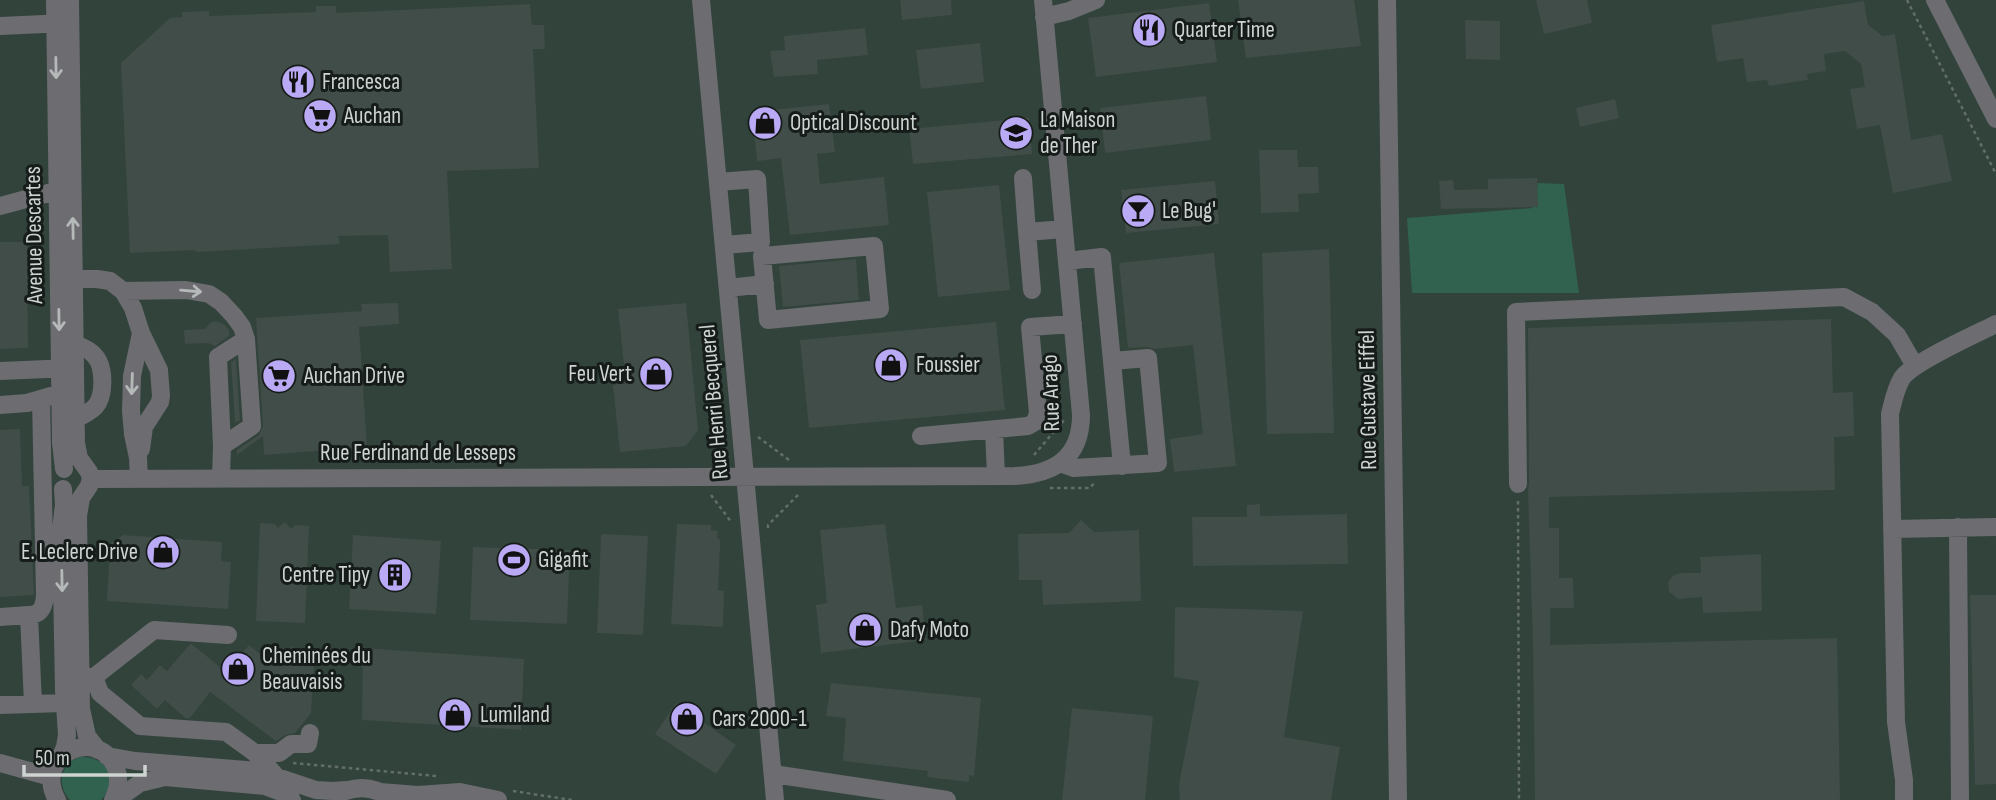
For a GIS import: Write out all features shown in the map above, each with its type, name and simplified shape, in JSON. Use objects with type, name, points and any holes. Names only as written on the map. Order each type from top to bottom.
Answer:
[{"type":"street","name":"Avenue Descartes","points":[[55,0],[63,23]]},
{"type":"street","name":"Avenue Descartes","points":[[70,0],[63,23],[68,395],[57,482],[64,504],[61,530],[82,723],[90,741],[113,763],[118,776],[114,800]]},
{"type":"street","name":"Rue Henri Becquerel","points":[[701,0],[775,800]]},
{"type":"street","points":[[1044,9],[1069,11],[1097,0]]},
{"type":"street","name":"Rue Gustave Eiffel","points":[[1387,0],[1398,800]]},
{"type":"street","points":[[1935,0],[1996,120]]},
{"type":"street","name":"Rue Arago","points":[[746,477],[1039,474],[1060,463],[1072,452],[1080,436],[1081,426],[1044,9]]},
{"type":"street","points":[[0,26],[63,23]]},
{"type":"street","points":[[1023,178],[1032,290]]},
{"type":"street","points":[[718,182],[757,179],[761,242],[724,245]]},
{"type":"street","points":[[0,206],[65,191]]},
{"type":"street","points":[[1027,232],[1064,229]]},
{"type":"street","points":[[874,246],[880,309],[768,320],[765,284],[762,256],[874,246]]},
{"type":"street","points":[[1067,261],[1102,257],[1122,466]]},
{"type":"street","name":"Avenue Descartes","points":[[66,279],[75,344],[68,368]]},
{"type":"street","points":[[66,279],[110,281],[123,291],[134,308],[141,333],[159,370],[161,396],[144,427],[138,457]]},
{"type":"street","points":[[728,288],[765,284]]},
{"type":"street","points":[[123,291],[186,290],[209,294],[234,316],[242,327],[252,426],[220,408]]},
{"type":"street","points":[[1518,484],[1516,312],[1844,297],[1872,312],[1898,335],[1915,366]]},
{"type":"street","points":[[921,436],[1028,426],[1037,420],[1030,327],[1073,324]]},
{"type":"street","points":[[1904,800],[1896,722],[1890,414],[1895,392],[1903,376],[1915,366],[1996,324]]},
{"type":"street","points":[[139,479],[132,424],[132,376],[141,333]]},
{"type":"street","points":[[75,344],[92,352],[101,370],[101,390],[95,407],[76,419]]},
{"type":"street","points":[[221,478],[218,357],[248,374]]},
{"type":"street","points":[[1060,463],[1074,468],[1158,463],[1148,358],[1112,361]]},
{"type":"street","points":[[0,371],[68,368]]},
{"type":"street","points":[[220,408],[248,374]]},
{"type":"street","points":[[220,408],[248,374]]},
{"type":"street","name":"Avenue Descartes","points":[[51,778],[66,741],[64,703],[79,678],[78,527],[86,479],[77,450],[76,419],[68,395]]},
{"type":"street","points":[[0,405],[27,404],[48,396],[68,395]]},
{"type":"street","points":[[0,617],[38,613],[45,604],[57,482],[41,399]]},
{"type":"street","points":[[994,430],[996,476]]},
{"type":"street","points":[[75,464],[86,479],[71,494],[57,482],[75,464]]},
{"type":"street","name":"Rue Ferdinand de Lesseps","points":[[86,479],[746,477]]},
{"type":"street","points":[[1958,527],[1960,800]]},
{"type":"street","points":[[1892,529],[1996,527]]},
{"type":"street","points":[[29,615],[33,704]]},
{"type":"street","points":[[228,635],[154,630],[79,678],[140,726],[226,732],[255,753],[276,776]]},
{"type":"street","points":[[0,705],[64,703]]},
{"type":"street","points":[[255,753],[279,753],[291,744],[308,744],[310,733]]},
{"type":"street","points":[[60,758],[71,750],[80,748],[126,760],[259,771],[316,790],[363,788],[386,796],[460,792],[495,800]]},
{"type":"street","points":[[0,763],[51,778],[57,800]]},
{"type":"street","points":[[773,774],[947,800]]},
{"type":"street","points":[[114,800],[140,783],[164,777],[264,786],[281,792],[292,800]]},
{"type":"street","points":[[330,800],[346,790]]},
{"type":"street","points":[[476,800],[495,800]]},
{"type":"path","points":[[1908,0],[1996,174]]},
{"type":"path","points":[[1028,461],[1069,415]]},
{"type":"path","points":[[1518,484],[1519,800]]},
{"type":"path","points":[[768,531],[768,526],[805,488]]},
{"type":"shaded area","points":[[0,0],[1996,0],[1996,800],[0,800]]},
{"type":"green space","points":[[1538,183],[1564,184],[1579,293],[1412,293],[1407,218],[1532,208]]},
{"type":"green space","points":[[80,757],[97,760],[108,771],[110,785],[101,800],[70,800],[63,788],[64,769]]},
{"type":"building","points":[[900,0],[951,0],[952,15],[902,20]]},
{"type":"building","points":[[1238,0],[1354,0],[1361,46],[1246,58]]},
{"type":"building","points":[[1536,0],[1587,0],[1592,23],[1544,34]]},
{"type":"building","points":[[1864,1],[1868,25],[1883,36],[1895,34],[1911,140],[1942,134],[1952,181],[1893,193],[1880,125],[1857,129],[1850,89],[1865,87],[1861,64],[1845,51],[1824,54],[1826,71],[1807,74],[1808,80],[1769,86],[1767,80],[1747,82],[1743,58],[1717,62],[1711,25]]},
{"type":"building","points":[[1209,3],[1217,62],[1096,77],[1088,18]]},
{"type":"building","points":[[530,4],[532,25],[544,25],[545,49],[533,49],[539,168],[447,171],[452,269],[390,272],[388,235],[338,236],[340,244],[130,253],[121,63],[170,18],[182,17],[182,12],[209,11],[209,16],[316,12],[316,6],[336,6],[336,13]]},
{"type":"building","points":[[1465,20],[1500,21],[1500,60],[1466,59]]},
{"type":"building","points":[[865,28],[868,55],[817,60],[818,74],[774,77],[770,51],[785,50],[784,36]]},
{"type":"building","points":[[980,43],[984,82],[921,89],[916,50]]},
{"type":"building","points":[[1206,96],[1211,140],[1105,153],[1100,108]]},
{"type":"building","points":[[1615,99],[1619,118],[1580,127],[1576,108]]},
{"type":"building","points":[[829,104],[835,152],[817,154],[820,184],[884,177],[889,225],[790,235],[781,158],[757,161],[752,112]]},
{"type":"building","points":[[1029,118],[1032,154],[913,164],[909,129]]},
{"type":"building","points":[[1259,150],[1297,150],[1298,167],[1318,167],[1319,193],[1298,194],[1299,212],[1261,213]]},
{"type":"building","points":[[1537,178],[1538,207],[1441,209],[1439,181],[1453,180],[1454,190],[1488,189],[1488,179]]},
{"type":"building","points":[[1215,181],[1219,224],[1126,233],[1121,190]]},
{"type":"building","points":[[999,185],[1010,290],[938,297],[927,192]]},
{"type":"building","points":[[0,242],[27,242],[28,348],[0,349]]},
{"type":"building","points":[[1329,249],[1334,433],[1267,434],[1262,253]]},
{"type":"building","points":[[1214,253],[1236,466],[1174,472],[1170,439],[1203,434],[1193,345],[1154,349],[1128,348],[1119,263]]},
{"type":"building","points":[[856,259],[859,300],[783,307],[779,266]]},
{"type":"building","points":[[398,303],[399,324],[359,327],[367,447],[264,455],[263,436],[237,455],[237,450],[259,435],[263,426],[256,318],[362,311],[361,304]]},
{"type":"building","name":"Feu Vert","points":[[686,303],[698,430],[686,446],[620,452],[613,385],[626,383],[618,309]]},
{"type":"building","points":[[1831,319],[1833,393],[1853,392],[1854,436],[1834,437],[1835,490],[1549,497],[1549,528],[1559,528],[1559,578],[1573,578],[1574,608],[1550,608],[1550,645],[1837,638],[1840,800],[1535,800],[1528,490],[1528,328]]},
{"type":"building","points":[[216,321],[225,325],[229,336],[215,346],[208,343],[185,344],[184,330],[205,329]]},
{"type":"building","points":[[996,322],[1005,410],[809,428],[800,340]]},
{"type":"building","points":[[236,359],[240,420],[235,423],[231,362]]},
{"type":"building","points":[[20,429],[22,486],[29,486],[34,595],[0,597],[0,430]]},
{"type":"building","points":[[1260,504],[1260,516],[1347,514],[1348,564],[1193,566],[1192,517],[1247,517],[1247,505]]},
{"type":"building","points":[[1081,520],[1094,532],[1139,530],[1141,601],[1043,605],[1042,580],[1019,580],[1018,534],[1069,533]]},
{"type":"building","points":[[285,522],[291,529],[295,525],[309,526],[305,623],[256,621],[260,523],[275,524],[278,528]]},
{"type":"building","points":[[677,524],[711,525],[711,530],[718,531],[718,590],[724,591],[723,627],[671,624]]},
{"type":"building","points":[[885,524],[896,608],[922,605],[926,640],[821,653],[816,605],[827,603],[820,530]]},
{"type":"building","points":[[601,534],[648,536],[643,635],[597,633]]},
{"type":"building","points":[[123,535],[222,542],[221,561],[231,562],[228,609],[107,601],[110,544]]},
{"type":"building","name":"Centre Tipy","points":[[353,535],[441,541],[436,614],[349,609]]},
{"type":"building","points":[[473,547],[570,550],[567,624],[470,620]]},
{"type":"building","points":[[1761,554],[1762,611],[1703,613],[1702,597],[1678,599],[1669,592],[1668,582],[1674,575],[1701,573],[1700,557]]},
{"type":"building","points":[[1970,595],[1996,595],[1996,784],[1975,785]]},
{"type":"building","points":[[1175,607],[1303,611],[1284,737],[1340,747],[1331,800],[1180,800],[1179,784],[1199,681],[1174,677]]},
{"type":"building","points":[[190,644],[226,672],[249,645],[275,666],[292,646],[314,665],[311,713],[295,733],[276,741],[210,692],[190,718],[185,718],[165,700],[157,709],[131,685],[141,674],[147,680],[160,665],[167,671]]},
{"type":"building","points":[[363,648],[524,659],[521,730],[362,720]]},
{"type":"building","points":[[831,683],[981,698],[974,776],[969,775],[969,782],[927,777],[928,771],[843,761],[846,718],[826,716]]},
{"type":"building","points":[[676,703],[736,745],[716,774],[655,734]]},
{"type":"building","points":[[1072,708],[1153,716],[1145,800],[1062,800]]},
{"type":"place","name":"Quarter Time","points":[[1149,30]]},
{"type":"place","name":"Francesca","points":[[298,82]]},
{"type":"place","name":"Auchan","points":[[320,116]]},
{"type":"place","name":"Optical Discount","points":[[765,123]]},
{"type":"place","name":"La Maison de Ther","points":[[1016,133]]},
{"type":"place","name":"Le Bug'","points":[[1138,211]]},
{"type":"place","name":"Foussier","points":[[891,365]]},
{"type":"place","name":"Feu Vert","points":[[656,374]]},
{"type":"place","name":"Auchan Drive","points":[[279,376]]},
{"type":"place","name":"E. Leclerc Drive","points":[[163,552]]},
{"type":"place","name":"Gigafit","points":[[514,560]]},
{"type":"place","name":"Centre Tipy","points":[[395,575]]},
{"type":"place","name":"Dafy Moto","points":[[865,630]]},
{"type":"place","name":"Cheminées du Beauvaisis","points":[[238,669]]},
{"type":"place","name":"Lumiland","points":[[455,715]]},
{"type":"place","name":"Cars 2000-1","points":[[687,719]]}]
